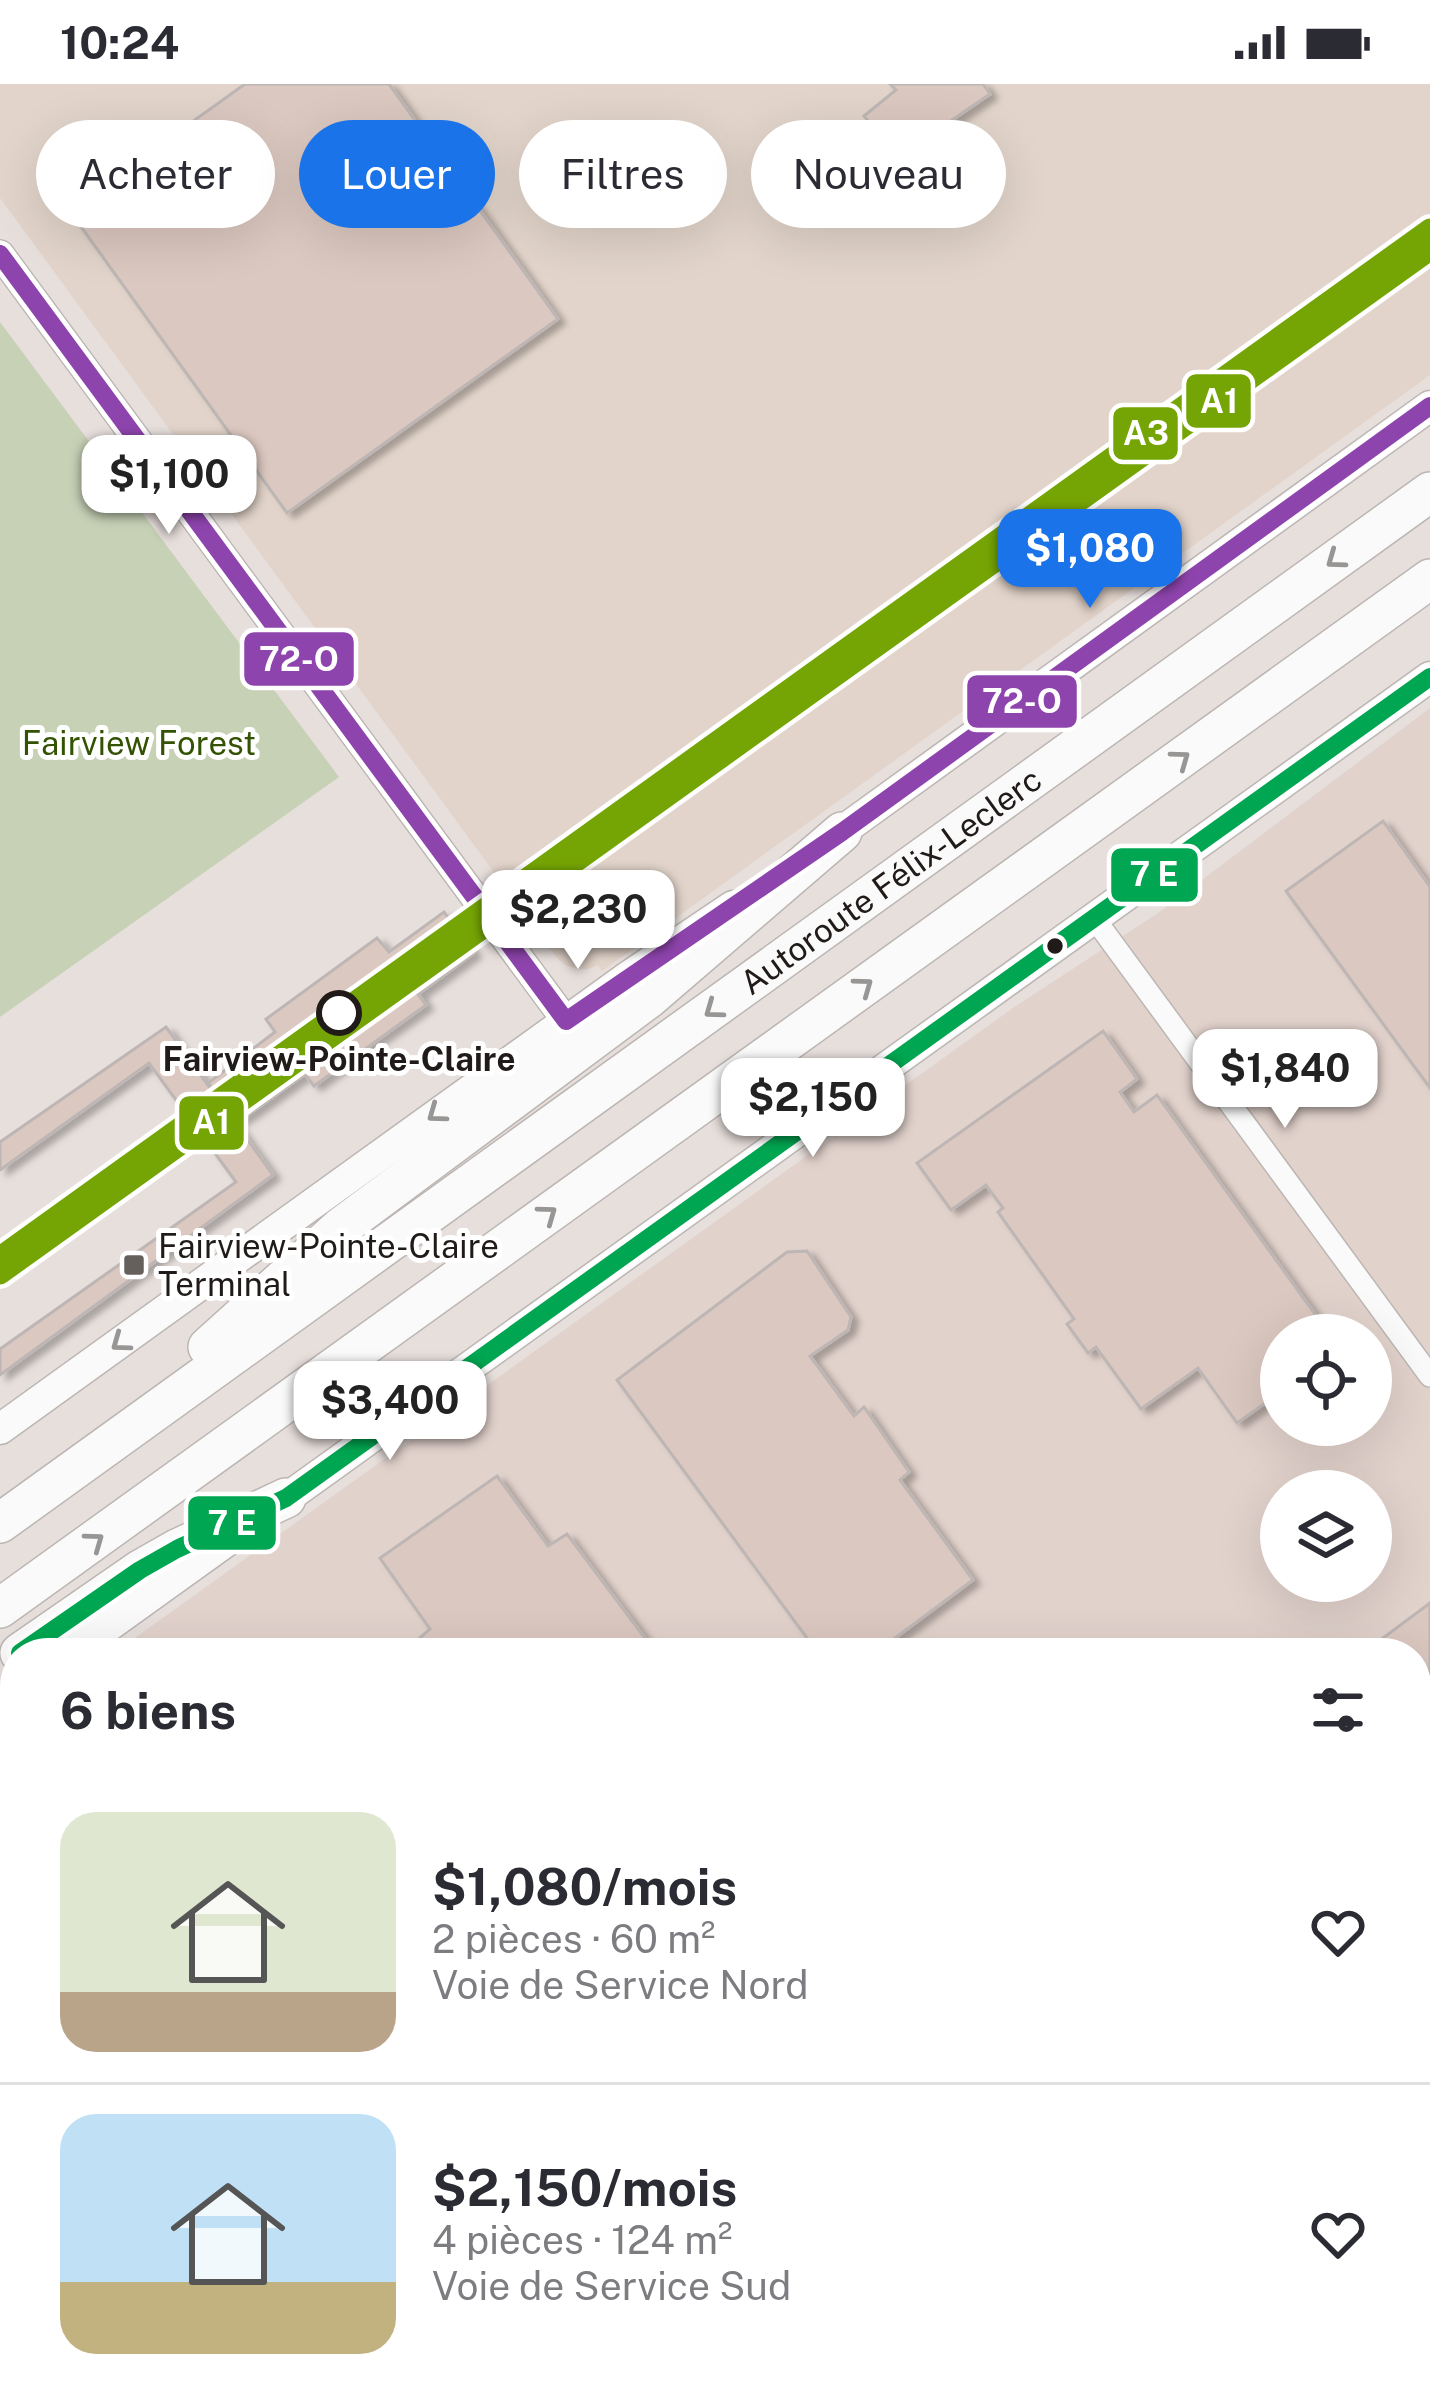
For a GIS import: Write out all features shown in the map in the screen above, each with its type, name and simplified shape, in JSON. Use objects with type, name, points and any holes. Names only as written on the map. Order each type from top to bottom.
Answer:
[{"type":"highway","name":"Autoroute Félix-Leclerc","points":[[0,1523],[1430,492]]},
{"type":"highway","points":[[0,1608],[1430,579]]},
{"type":"highway","points":[[57,1483],[340,1228],[649,998],[842,832]]},
{"type":"highway","points":[[42,1638],[140,1570],[286,1498]]},
{"type":"main road","points":[[0,1429],[566,1022],[842,832],[1430,406]]},
{"type":"main road","points":[[92,1638],[1430,676]]},
{"type":"street","points":[[0,254],[566,1022]]},
{"type":"street","points":[[1094,918],[1430,1376]]},
{"type":"shaded area","points":[[0,84],[1430,84],[1430,375],[602,971],[598,965],[577,969],[556,957],[0,198]]},
{"type":"shaded area","points":[[1430,708],[1430,1638],[135,1638],[1013,1008],[1158,913]]},
{"type":"green space","name":"Fairview Forest","points":[[0,322],[339,777],[0,1017]]},
{"type":"building","points":[[245,84],[389,84],[415,120],[299,120],[299,228],[493,228],[558,319],[287,513],[82,228],[275,228],[275,120],[195,120]]},
{"type":"building","points":[[890,84],[983,84],[990,94],[952,120],[867,120],[864,116],[896,90]]},
{"type":"building","points":[[1383,821],[1430,887],[1430,1088],[1286,891]]},
{"type":"building","points":[[444,912],[474,953],[418,994],[426,1005],[314,1086],[305,1074],[236,1123],[231,1116],[272,1086],[255,1063],[215,1092],[208,1083],[275,1032],[266,1019],[377,938],[389,952]]},
{"type":"building","name":"Fairview-Pointe-Claire Terminal","points":[[166,1027],[273,1175],[0,1375],[0,1349],[236,1182],[149,1063],[0,1170],[0,1142]]},
{"type":"building","points":[[1103,1031],[1137,1079],[1120,1092],[1134,1112],[1157,1095],[1315,1314],[1260,1314],[1260,1407],[1237,1423],[1198,1368],[1141,1409],[1096,1347],[1088,1353],[1067,1324],[1074,1319],[998,1212],[1003,1208],[986,1185],[951,1210],[917,1163]]},
{"type":"building","points":[[807,1251],[851,1317],[848,1330],[810,1356],[854,1416],[864,1407],[909,1472],[900,1480],[973,1580],[895,1638],[807,1638],[617,1380],[787,1252]]},
{"type":"building","points":[[497,1476],[548,1546],[567,1534],[645,1638],[420,1638],[430,1629],[380,1558]]},
{"type":"building","points":[[1430,1603],[1430,1638],[1383,1638]]},
{"type":"transit line","name":"A3","points":[[0,1257],[1430,229]]},
{"type":"transit line","name":"A1","points":[[0,1274],[1430,250]]},
{"type":"transit line","name":"72-O","points":[[0,254],[566,1021],[842,832],[1430,406]]},
{"type":"transit line","points":[[42,1638],[140,1570],[286,1498],[1430,677]]},
{"type":"place","name":"Fairview-Pointe-Claire","points":[[339,1013]]},
{"type":"place","name":"Fairview-Pointe-Claire Terminal","points":[[134,1265]]}]
